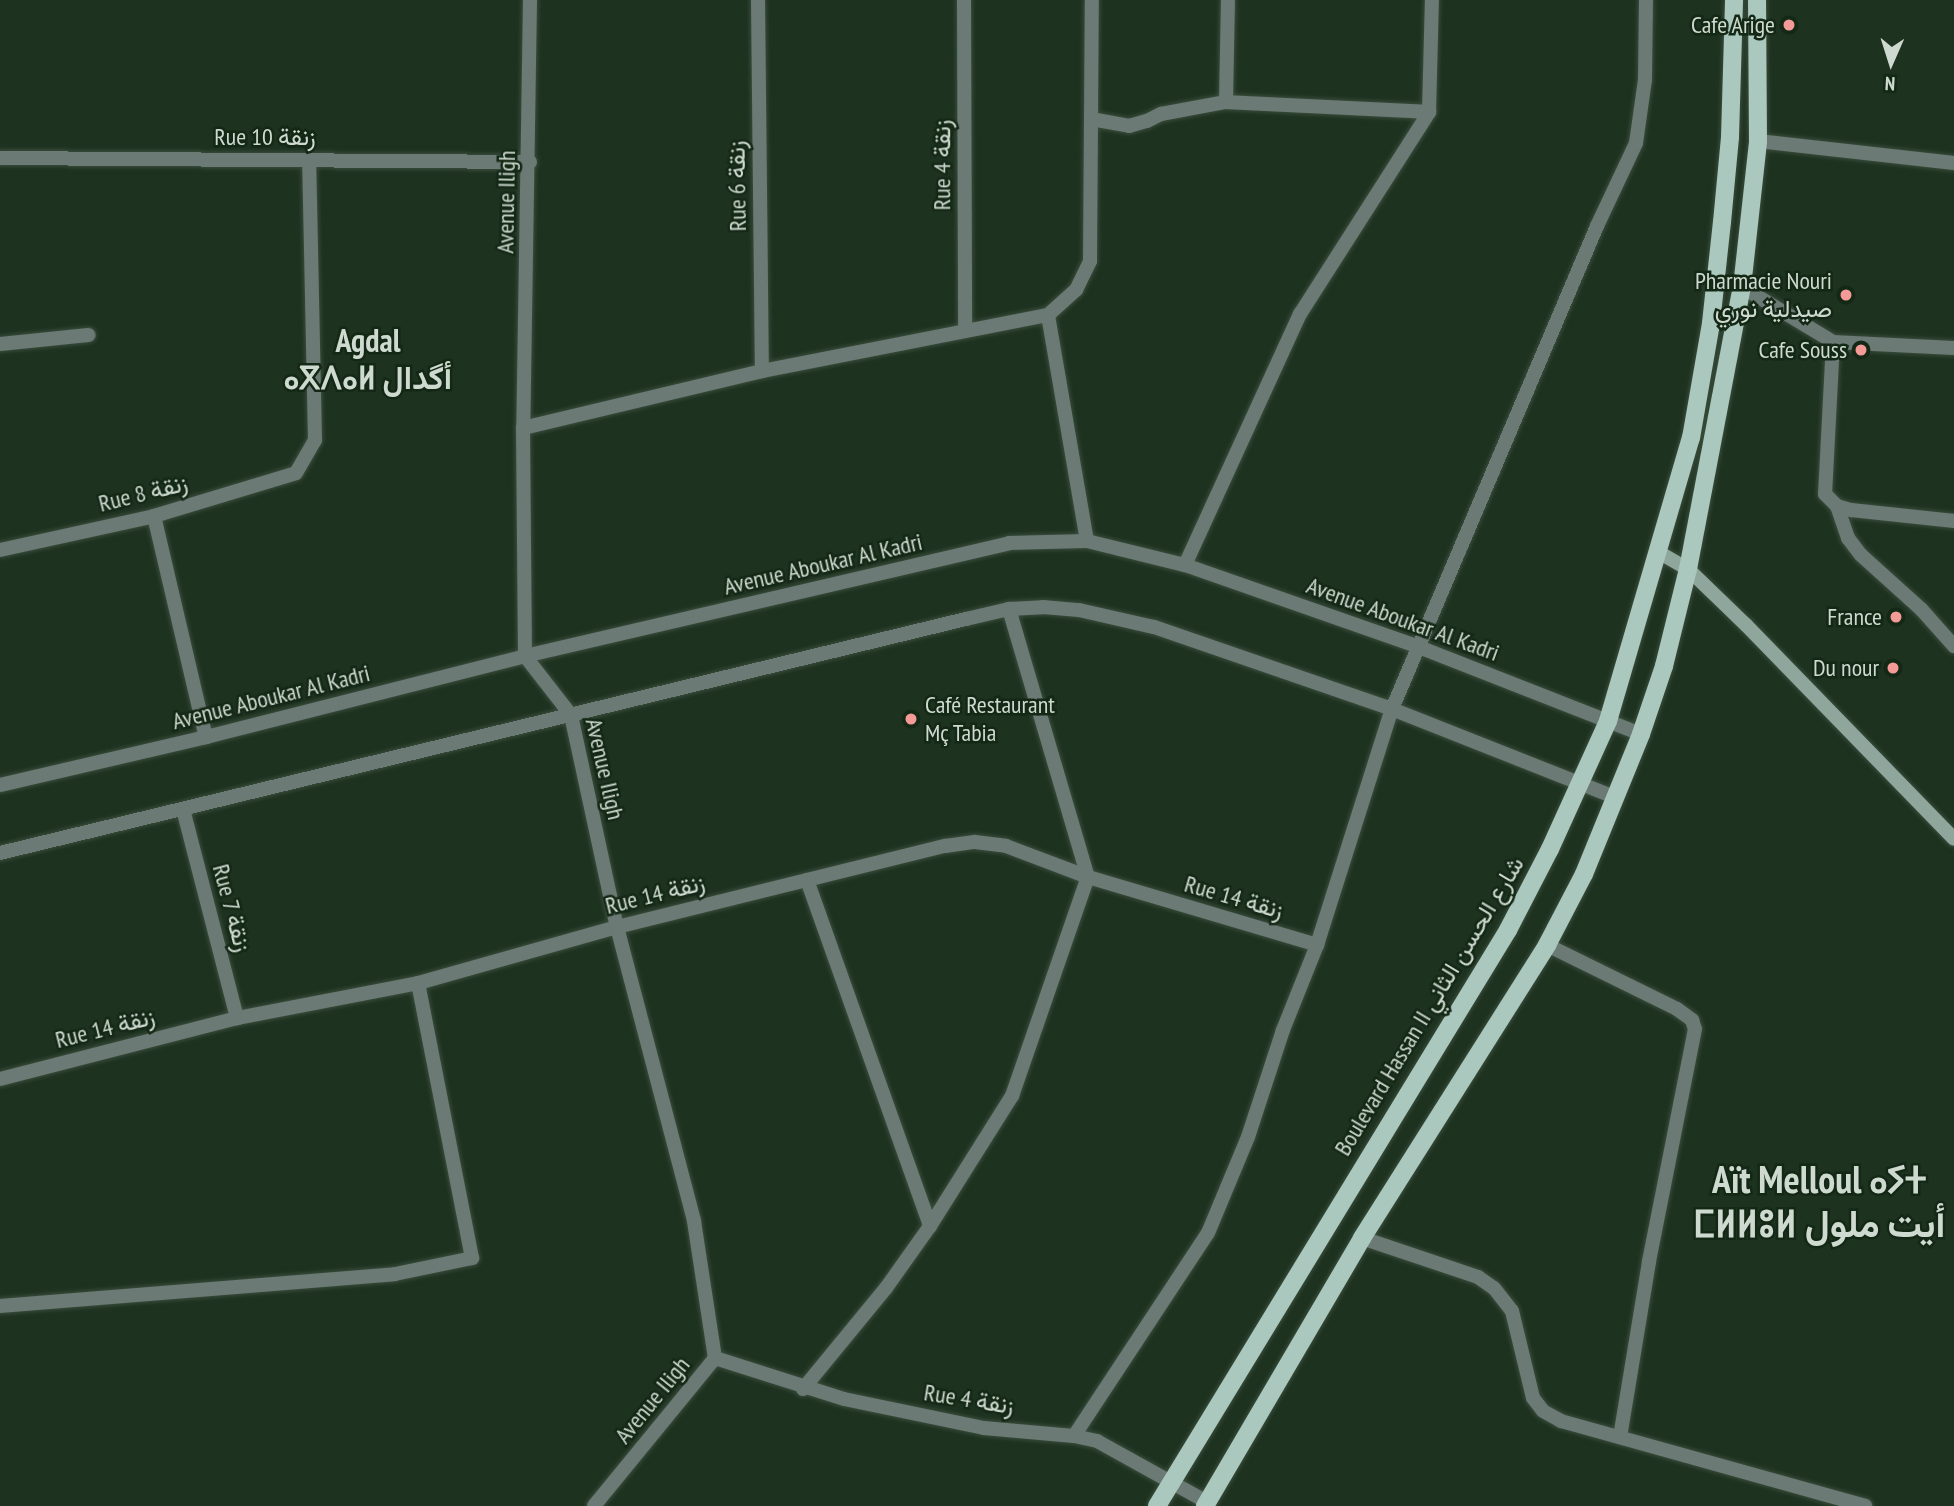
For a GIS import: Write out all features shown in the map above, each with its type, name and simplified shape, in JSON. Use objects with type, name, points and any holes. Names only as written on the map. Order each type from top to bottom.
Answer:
[{"type":"main road","name":"Boulevard Hassan II شارع الحسن الثاني","points":[[1157,1506],[1508,930],[1608,721],[1660,553],[1691,438],[1711,323],[1730,137],[1734,0]]},
{"type":"main road","points":[[1206,1504],[1362,1238],[1547,945],[1584,874],[1641,734],[1664,666],[1688,569],[1742,287],[1758,141],[1757,0]]},
{"type":"street","name":"Avenue Iligh","points":[[530,0],[530,162],[523,428],[524,656],[571,715],[617,927],[694,1221],[715,1359],[594,1506]]},
{"type":"street","name":"Rue 6 زنقة","points":[[758,0],[762,371]]},
{"type":"street","name":"Rue 4 زنقة","points":[[964,0],[965,329]]},
{"type":"street","points":[[523,428],[762,371],[965,329],[1048,315],[1076,290],[1090,261],[1092,0]]},
{"type":"street","points":[[1226,102],[1228,0]]},
{"type":"street","points":[[1185,565],[1300,314],[1429,112],[1432,0]]},
{"type":"street","points":[[1074,1436],[1208,1233],[1248,1137],[1283,1030],[1317,944],[1392,709],[1597,226],[1636,143],[1645,80],[1646,0]]},
{"type":"street","points":[[1091,118],[1129,125],[1161,114],[1226,102],[1429,112]]},
{"type":"street","points":[[1758,141],[1954,163]]},
{"type":"street","name":"Rue 10 زنقة","points":[[0,158],[530,162]]},
{"type":"street","name":"Rue 8 زنقة","points":[[0,550],[154,516],[296,473],[315,440],[309,160]]},
{"type":"street","points":[[1742,287],[1833,342],[1954,348]]},
{"type":"street","points":[[1048,315],[1087,541]]},
{"type":"street","points":[[0,344],[89,335]]},
{"type":"street","points":[[1833,342],[1825,494],[1837,506],[1848,538],[1861,555],[1921,609],[1954,646]]},
{"type":"street","points":[[1837,506],[1869,514],[1954,521]]},
{"type":"street","points":[[154,516],[206,737]]},
{"type":"street","name":"Avenue Aboukar Al Kadri","points":[[0,785],[206,737],[524,656],[1009,543],[1087,541],[1185,565],[1419,647],[1641,734]]},
{"type":"street","points":[[1660,553],[1688,569],[1746,625],[1954,839]]},
{"type":"street","points":[[803,1389],[886,1287],[930,1226],[1012,1096],[1088,877],[1009,609]]},
{"type":"street","points":[[0,853],[1009,609],[1079,610],[1118,617],[1392,709],[1614,797]]},
{"type":"street","name":"Rue 7 زنقة","points":[[183,809],[237,1018]]},
{"type":"street","name":"Rue 14 زنقة","points":[[0,1079],[237,1018],[418,983],[617,927],[945,846],[975,842],[1026,852],[1088,877],[1317,944]]},
{"type":"street","points":[[807,880],[930,1226]]},
{"type":"street","points":[[1547,945],[1677,1009],[1692,1020],[1695,1029],[1649,1262],[1620,1437]]},
{"type":"street","points":[[0,1306],[395,1274],[472,1258],[418,983]]},
{"type":"street","points":[[1362,1238],[1478,1277],[1494,1288],[1512,1311],[1534,1398],[1543,1411],[1561,1421],[1865,1506]]},
{"type":"street","name":"Rue 4 زنقة","points":[[715,1359],[803,1389],[984,1428],[1074,1436],[1097,1441],[1206,1504]]},
{"type":"place","name":"Cafe Arige","points":[[1789,25]]},
{"type":"place","name":"Pharmacie Nouri صيدلية نوري","points":[[1846,295]]},
{"type":"place","name":"Cafe Souss","points":[[1861,350]]},
{"type":"place","name":"France","points":[[1896,617]]},
{"type":"place","name":"Du nour","points":[[1893,668]]},
{"type":"place","name":"Café Restaurant Mç Tabia","points":[[911,719]]},
{"type":"district","name":"Agdal ⴰⴳⴷⴰⵍ أگدال","points":[[368,360]]},
{"type":"district","name":"Aït Melloul ⴰⵢⵜ ⵎⵍⵍⵓⵍ أيت ملول","points":[[1819,1201]]}]
